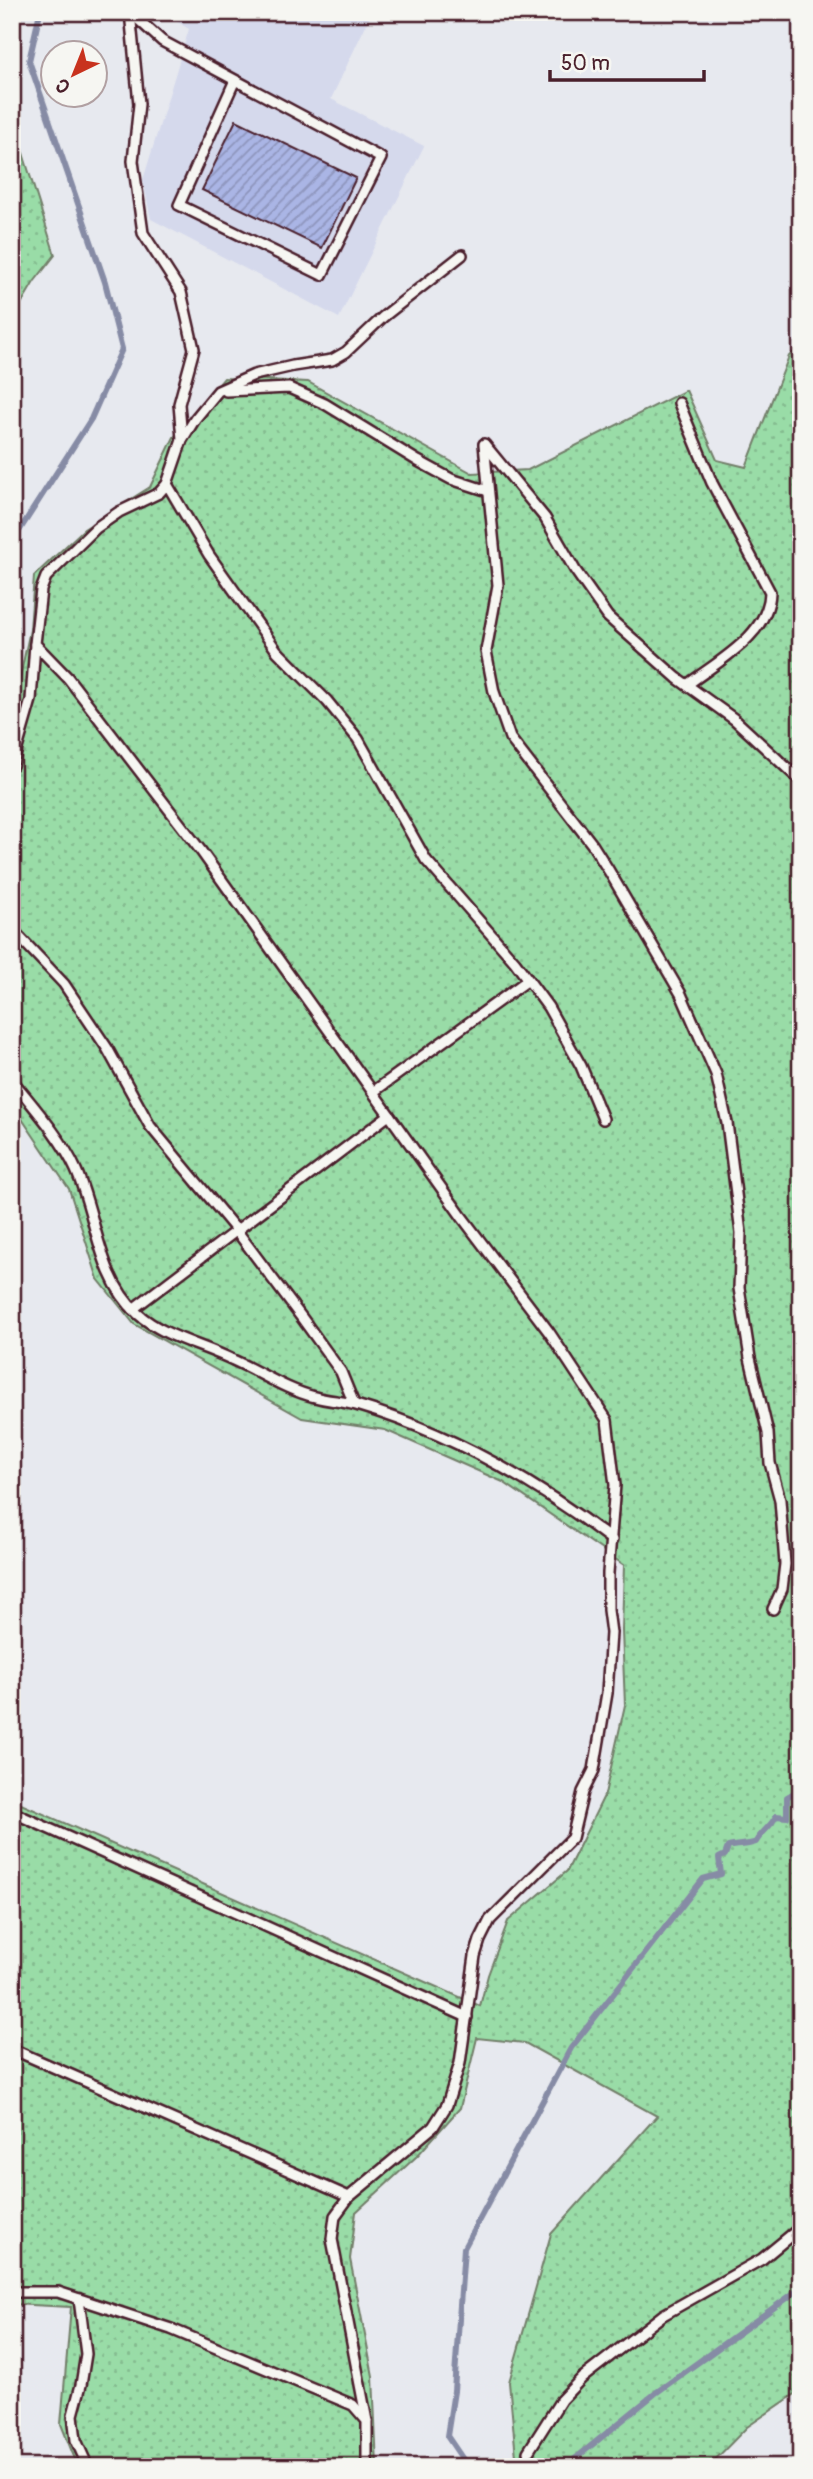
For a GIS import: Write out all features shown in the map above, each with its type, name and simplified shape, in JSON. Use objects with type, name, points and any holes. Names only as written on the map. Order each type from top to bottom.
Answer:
[{"type":"lane","points":[[182,440],[179,404],[194,349],[181,292],[143,233],[133,161],[139,104],[130,12],[162,41],[235,80],[381,158],[322,275],[179,205],[235,80]]},
{"type":"lane","points":[[12,766],[31,701],[41,590],[46,578],[96,528],[119,512],[159,493],[167,484],[182,440],[218,391],[254,375],[332,360],[346,352],[383,317],[462,255]]},
{"type":"lane","points":[[218,391],[289,388],[325,404],[451,479],[488,491]]},
{"type":"lane","points":[[679,402],[712,484],[770,592],[770,604],[752,634],[688,685]]},
{"type":"lane","points":[[773,1609],[782,1589],[785,1564],[780,1500],[770,1463],[768,1433],[750,1358],[739,1289],[740,1221],[727,1124],[716,1074],[681,994],[609,871],[592,844],[510,738],[494,692],[486,651],[498,585],[484,444],[545,518],[575,570],[608,617],[688,685],[734,719],[801,781]]},
{"type":"lane","points":[[167,484],[209,555],[277,651],[327,701],[358,739],[426,860],[548,1007],[581,1066],[603,1119]]},
{"type":"lane","points":[[35,643],[68,678],[201,851],[462,1217],[549,1332],[606,1419],[611,1441],[615,1485],[608,1573],[611,1633],[607,1693],[594,1770],[583,1792],[572,1838],[490,1920],[480,1940],[475,1956],[460,2063],[447,2105],[433,2127],[349,2197],[335,2216],[332,2239],[367,2421],[367,2467]]},
{"type":"lane","points":[[12,929],[64,984],[107,1048],[150,1126],[341,1372],[354,1404]]},
{"type":"lane","points":[[373,1092],[528,980]]},
{"type":"lane","points":[[12,1080],[75,1167],[88,1198],[109,1272],[122,1297],[133,1309],[156,1326],[258,1371],[290,1389],[314,1397],[354,1404],[451,1442],[509,1471],[566,1506],[612,1540]]},
{"type":"lane","points":[[133,1309],[389,1115]]},
{"type":"lane","points":[[12,1812],[467,2017]]},
{"type":"lane","points":[[12,2049],[349,2197]]},
{"type":"lane","points":[[528,2452],[561,2400],[582,2378],[663,2315],[762,2259],[801,2227]]},
{"type":"lane","points":[[12,2292],[58,2292],[171,2329],[353,2405],[367,2421]]},
{"type":"lane","points":[[79,2299],[86,2354],[73,2415],[76,2440],[88,2467]]},
{"type":"shaded area","points":[[162,12],[372,12],[331,99],[424,146],[339,318],[151,219],[143,180],[189,29]]},
{"type":"green space","points":[[12,118],[55,255],[34,282],[12,319]]},
{"type":"green space","points":[[801,346],[801,2390],[747,2427],[708,2467],[517,2467],[509,2382],[551,2234],[657,2116],[525,2043],[477,2038],[460,2108],[417,2156],[356,2212],[350,2259],[373,2376],[377,2467],[78,2467],[61,2424],[71,2307],[12,2304],[12,1800],[480,2006],[488,1975],[508,1921],[567,1871],[605,1794],[625,1705],[622,1631],[624,1565],[503,1482],[385,1430],[302,1418],[134,1324],[98,1279],[69,1189],[12,1104],[12,715],[30,630],[34,576],[84,529],[150,487],[174,437],[224,378],[308,382],[472,473],[528,470],[686,390],[717,460],[746,467],[789,356]]},
{"type":"building","points":[[236,120],[356,178],[322,248],[202,190]]},
{"type":"waterway","points":[[12,542],[91,419],[122,349],[105,282],[29,61],[40,12]]},
{"type":"waterway","points":[[468,2467],[447,2436],[454,2391],[464,2248],[571,2048],[703,1879],[721,1874],[719,1858],[725,1855],[728,1847],[756,1842],[776,1816],[787,1817],[787,1797],[801,1789]]},
{"type":"waterway","points":[[565,2467],[657,2392],[801,2288]]}]
